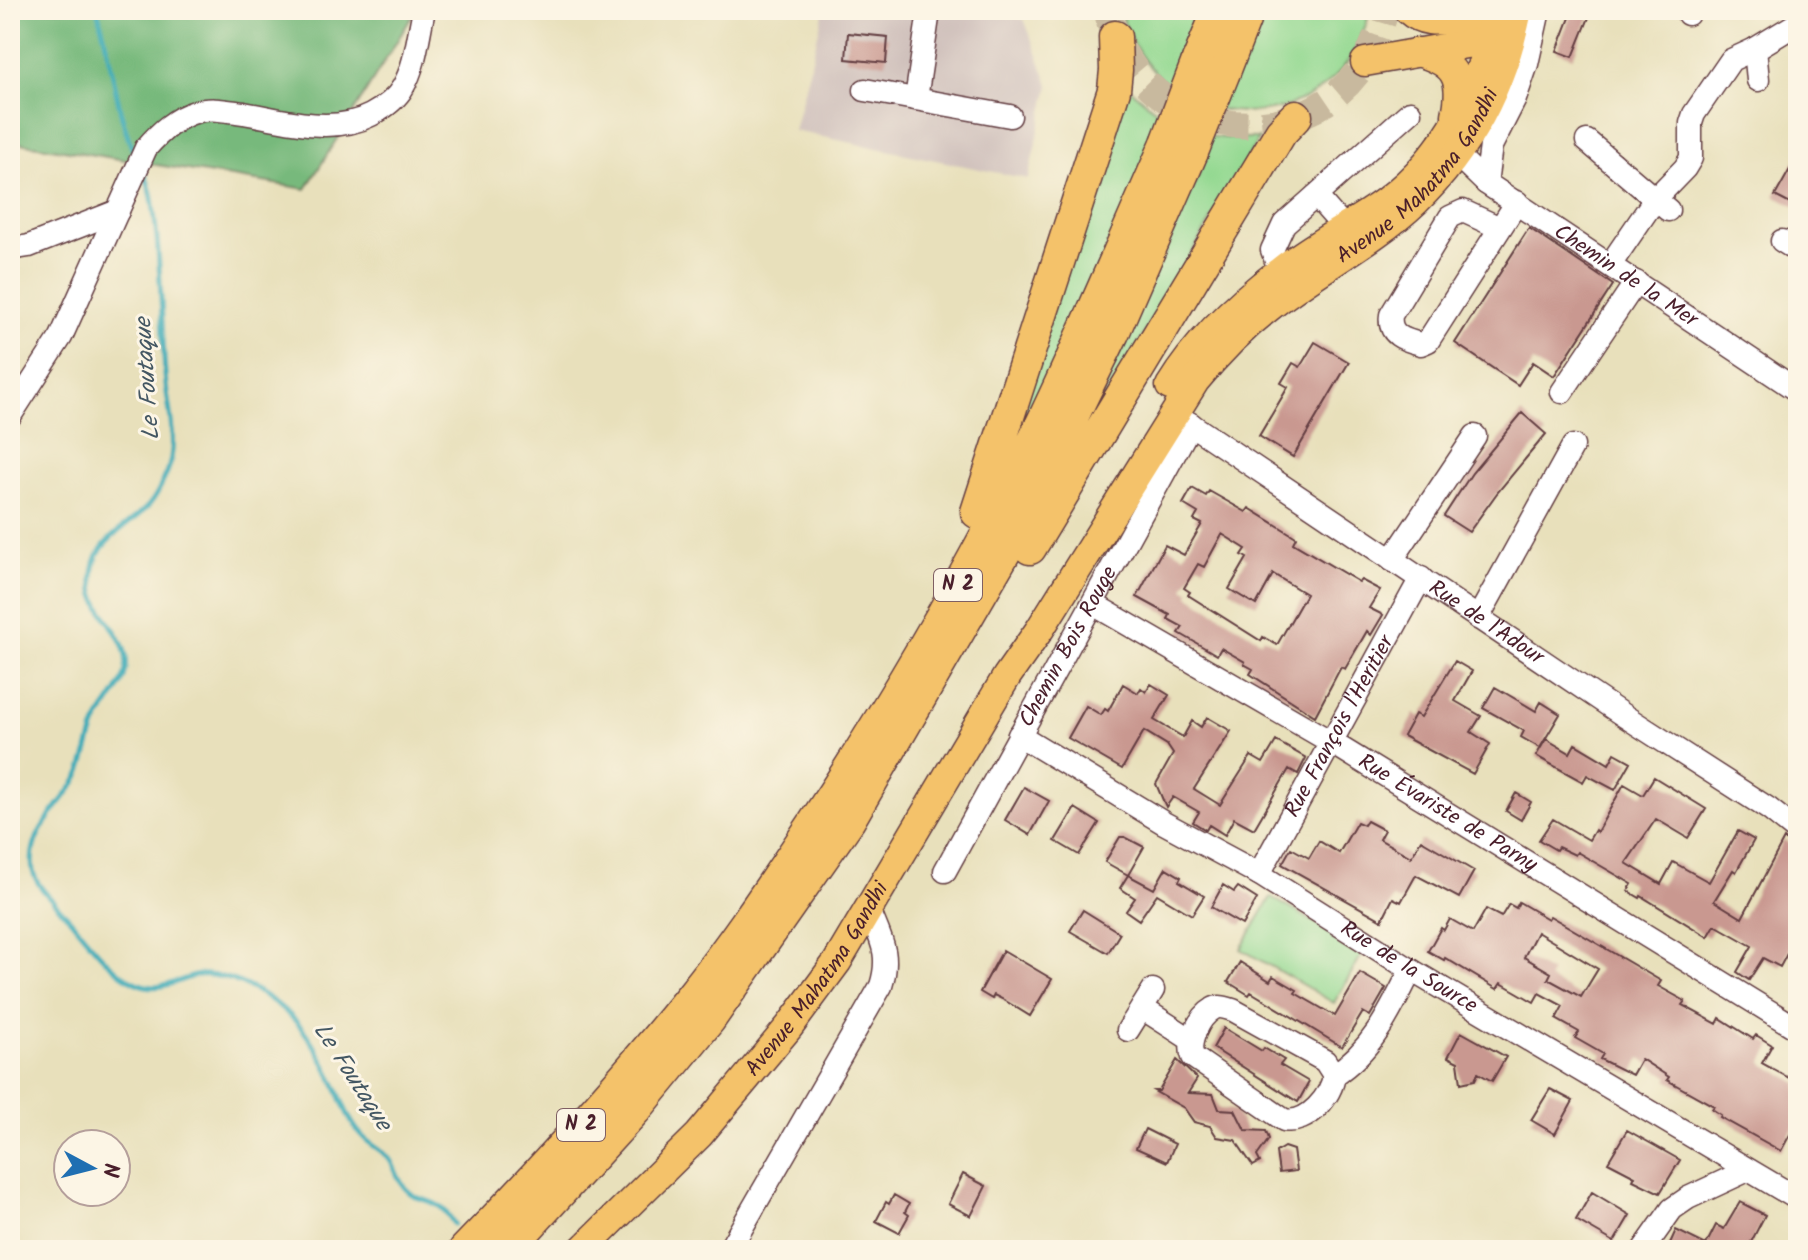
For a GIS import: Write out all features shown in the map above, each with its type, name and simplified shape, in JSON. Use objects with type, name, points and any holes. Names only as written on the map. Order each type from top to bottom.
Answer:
[{"type":"highway","name":"N 2","points":[[1211,67],[1219,10]]},
{"type":"highway","name":"N 2","points":[[507,1250],[635,1110],[709,1020],[849,820],[1015,534],[1113,333],[1211,67],[1248,10]]},
{"type":"highway","points":[[692,996],[885,688],[945,582],[984,499],[1114,90],[1115,37]]},
{"type":"highway","points":[[849,820],[890,776],[947,687],[1273,145],[1296,116]]},
{"type":"highway","name":"N 2","points":[[465,1250],[537,1176],[692,996],[780,875],[852,766],[924,647],[996,516],[1088,324],[1180,148]]},
{"type":"main road","points":[[1408,10],[1422,20],[1434,22],[1499,20]]},
{"type":"main road","points":[[1365,62],[1418,52],[1499,20]]},
{"type":"main road","name":"Avenue Mahatma Gandhi","points":[[1476,129],[1470,95],[1499,20]]},
{"type":"main road","name":"Avenue Mahatma Gandhi","points":[[582,1250],[699,1135],[789,1027],[837,962],[1007,676],[1182,418],[1195,381],[1275,289],[1381,229],[1416,201],[1457,155],[1476,129],[1490,100],[1499,20]]},
{"type":"main road","points":[[1418,52],[1439,58],[1451,67],[1476,129]]},
{"type":"main road","points":[[1457,155],[1454,142],[1472,114],[1470,95]]},
{"type":"main road","name":"Avenue Mahatma Gandhi","points":[[1007,676],[1013,658],[1073,551],[1180,369],[1217,327],[1337,248],[1344,242],[1345,229],[1476,129]]},
{"type":"street","points":[[10,416],[61,337],[145,152],[160,133],[177,119],[197,111],[219,109],[309,124],[338,124],[366,118],[393,100],[403,87],[410,71],[424,10]]},
{"type":"street","points":[[916,99],[928,18],[933,10]]},
{"type":"street","points":[[1486,183],[1491,146],[1476,129],[1515,99],[1523,76],[1499,20]]},
{"type":"street","points":[[1610,265],[1662,205],[1691,158],[1694,114],[1731,60],[1798,23]]},
{"type":"street","points":[[1755,49],[1758,80]]},
{"type":"street","points":[[865,90],[1010,116]]},
{"type":"street","points":[[1275,289],[1272,250],[1284,224],[1410,112]]},
{"type":"street","points":[[1587,141],[1662,205]]},
{"type":"street","name":"Chemin de la Mer","points":[[1457,155],[1486,183],[1798,391]]},
{"type":"street","points":[[1316,196],[1345,229]]},
{"type":"street","points":[[1500,228],[1463,211],[1450,217],[1391,315],[1391,329],[1395,334],[1421,344],[1428,341],[1517,202]]},
{"type":"street","points":[[10,249],[29,246],[118,211]]},
{"type":"street","points":[[1562,392],[1636,282]]},
{"type":"street","name":"Rue de l'Adour","points":[[1182,418],[1769,809],[1798,832]]},
{"type":"street","name":"Chemin Bois Rouge","points":[[945,871],[1093,604],[1182,418]]},
{"type":"street","points":[[1392,560],[1475,436]]},
{"type":"street","points":[[1478,618],[1573,446]]},
{"type":"street","name":"Rue François l'Heritier","points":[[1259,874],[1421,578]]},
{"type":"street","name":"Rue Évariste de Parny","points":[[1093,604],[1331,742],[1798,1029]]},
{"type":"street","name":"Rue de la Source","points":[[1019,735],[1164,823],[1259,874],[1411,970],[1748,1170],[1795,1191]]},
{"type":"street","points":[[729,1250],[881,986],[887,967],[885,949],[869,910]]},
{"type":"street","points":[[1334,1075],[1325,1061],[1233,1010],[1220,1007],[1210,1011],[1190,1039],[1189,1049],[1193,1057],[1284,1120],[1293,1122],[1308,1115],[1329,1089],[1334,1075],[1362,1052],[1382,1027],[1411,970]]},
{"type":"street","points":[[1128,1030],[1147,999],[1190,1039]]},
{"type":"street","points":[[1643,1250],[1672,1209],[1688,1198],[1748,1170]]},
{"type":"shaded area","points":[[824,10],[943,10],[1024,19],[1049,85],[1028,179],[794,131]]},
{"type":"green space","points":[[10,10],[422,10],[413,15],[306,189],[20,143],[10,137]]},
{"type":"green space","points":[[1120,10],[1370,10],[1352,55],[1324,86],[1288,106],[1248,112],[1208,106],[1171,86],[1140,55]]},
{"type":"green space","points":[[1123,83],[1155,109],[1189,129],[1215,137],[1259,138],[1074,454],[1206,157],[1081,309],[1005,460]]},
{"type":"green space","points":[[1271,897],[1364,951],[1334,1003],[1241,949]]},
{"type":"building","points":[[1573,10],[1592,10],[1573,57],[1557,51]]},
{"type":"building","points":[[848,33],[888,37],[886,63],[846,59]]},
{"type":"building","points":[[1798,155],[1798,208],[1775,196]]},
{"type":"building","points":[[1529,228],[1613,285],[1554,376],[1533,362],[1518,385],[1455,343]]},
{"type":"building","points":[[1315,342],[1349,362],[1293,457],[1259,436],[1288,387],[1281,383],[1293,363],[1300,367]]},
{"type":"building","points":[[1522,413],[1546,434],[1469,532],[1444,516],[1472,473]]},
{"type":"building","points":[[1192,488],[1206,496],[1209,491],[1246,512],[1249,508],[1296,537],[1293,543],[1359,582],[1361,580],[1380,590],[1369,608],[1383,615],[1371,635],[1367,631],[1345,669],[1341,667],[1315,716],[1250,674],[1253,669],[1245,662],[1221,648],[1217,655],[1179,633],[1183,627],[1168,619],[1170,615],[1137,597],[1165,545],[1184,555],[1202,524],[1194,520],[1198,513],[1183,504]],"holes":[[[1222,534],[1246,549],[1242,555],[1247,558],[1229,589],[1256,605],[1273,574],[1306,594],[1277,645],[1263,637],[1261,641],[1188,595],[1190,592],[1184,588],[1198,564],[1204,567]]]},
{"type":"building","points":[[1455,661],[1472,671],[1455,701],[1481,716],[1471,732],[1490,744],[1473,774],[1403,736],[1415,714],[1421,717]]},
{"type":"building","points":[[1123,684],[1138,693],[1141,688],[1146,692],[1151,684],[1169,695],[1154,720],[1183,737],[1192,721],[1201,727],[1207,717],[1231,731],[1194,789],[1220,805],[1251,756],[1263,763],[1276,741],[1306,758],[1298,774],[1289,769],[1254,829],[1234,818],[1225,835],[1209,825],[1206,830],[1193,822],[1199,812],[1173,797],[1166,807],[1156,784],[1173,754],[1167,745],[1144,731],[1122,769],[1068,738],[1086,706],[1101,715],[1105,709],[1108,711]]},
{"type":"building","points":[[1495,687],[1536,711],[1541,702],[1560,714],[1540,748],[1521,737],[1524,731],[1483,708]]},
{"type":"building","points":[[1546,739],[1570,753],[1575,744],[1609,764],[1615,753],[1631,762],[1615,790],[1587,775],[1583,782],[1536,756]]},
{"type":"building","points":[[1654,777],[1706,809],[1688,838],[1656,819],[1626,863],[1661,884],[1673,862],[1709,882],[1738,831],[1754,840],[1736,872],[1733,870],[1714,901],[1742,918],[1784,839],[1798,850],[1798,933],[1780,967],[1763,958],[1749,980],[1737,972],[1752,946],[1715,925],[1708,937],[1628,891],[1632,884],[1577,852],[1575,855],[1558,847],[1556,850],[1539,840],[1553,819],[1589,840],[1595,830],[1597,832],[1624,784],[1643,795]]},
{"type":"building","points":[[1024,787],[1049,801],[1030,835],[1005,820]]},
{"type":"building","points":[[1516,793],[1531,802],[1521,820],[1506,811]]},
{"type":"building","points":[[1075,808],[1099,823],[1079,855],[1055,841]]},
{"type":"building","points":[[1367,821],[1384,830],[1379,839],[1411,857],[1421,840],[1474,871],[1459,898],[1416,875],[1401,902],[1393,898],[1382,920],[1282,864],[1291,848],[1309,858],[1319,841],[1339,853],[1357,822],[1364,825]]},
{"type":"building","points":[[1120,837],[1144,847],[1128,875],[1105,862]]},
{"type":"building","points":[[1166,868],[1181,877],[1179,881],[1204,896],[1192,915],[1157,894],[1139,920],[1126,911],[1135,898],[1120,888],[1128,875],[1154,889]]},
{"type":"building","points":[[1223,885],[1234,892],[1238,887],[1257,899],[1242,925],[1211,907]]},
{"type":"building","points":[[1519,902],[1548,919],[1550,916],[1661,981],[1658,986],[1685,1001],[1682,1005],[1717,1024],[1720,1018],[1753,1039],[1756,1035],[1772,1045],[1762,1063],[1798,1083],[1798,1120],[1781,1151],[1720,1117],[1712,1109],[1714,1106],[1667,1080],[1669,1077],[1641,1059],[1632,1075],[1600,1059],[1603,1054],[1575,1038],[1579,1032],[1556,1019],[1563,1006],[1539,993],[1534,1002],[1501,983],[1497,989],[1428,951],[1450,919],[1473,932],[1486,909],[1501,917],[1509,904],[1516,908]],"holes":[[[1537,932],[1598,969],[1581,997],[1548,979],[1551,973],[1524,957]]]},
{"type":"building","points":[[1083,910],[1120,933],[1108,953],[1070,931]]},
{"type":"building","points":[[1003,950],[1052,979],[1030,1016],[994,995],[992,999],[980,992]]},
{"type":"building","points":[[1240,962],[1270,981],[1273,976],[1335,1016],[1360,973],[1386,988],[1370,1016],[1363,1012],[1342,1047],[1251,992],[1249,995],[1228,982]]},
{"type":"building","points":[[1224,1028],[1262,1051],[1264,1048],[1284,1060],[1280,1065],[1309,1082],[1298,1102],[1213,1048]]},
{"type":"building","points":[[1461,1032],[1506,1057],[1492,1081],[1478,1073],[1475,1080],[1461,1083],[1458,1062],[1448,1057]]},
{"type":"building","points":[[1177,1060],[1197,1079],[1188,1093],[1213,1094],[1219,1109],[1235,1110],[1245,1130],[1266,1131],[1269,1139],[1257,1156],[1260,1162],[1253,1166],[1235,1140],[1217,1137],[1210,1126],[1194,1122],[1184,1108],[1154,1091],[1159,1091]]},
{"type":"building","points":[[1550,1089],[1573,1101],[1555,1134],[1531,1120]]},
{"type":"building","points":[[1145,1129],[1175,1144],[1167,1162],[1136,1148]]},
{"type":"building","points":[[1627,1130],[1680,1160],[1660,1193],[1633,1180],[1635,1176],[1608,1162]]},
{"type":"building","points":[[1284,1147],[1293,1150],[1296,1171],[1279,1173],[1276,1152]]},
{"type":"building","points":[[963,1174],[986,1186],[971,1216],[948,1204]]},
{"type":"building","points":[[1592,1192],[1630,1215],[1614,1242],[1576,1220]]},
{"type":"building","points":[[894,1195],[909,1204],[905,1212],[909,1215],[899,1233],[876,1221],[886,1202],[889,1204]]},
{"type":"building","points":[[1740,1202],[1765,1215],[1747,1250],[1667,1250],[1676,1230],[1706,1245],[1716,1225],[1724,1229]]},
{"type":"waterway","name":"Le Foutaque","points":[[97,10],[123,120],[135,155]]},
{"type":"waterway","name":"Le Foutaque","points":[[143,171],[151,195],[157,238],[172,450],[166,475],[152,502],[111,538],[97,557],[93,584],[95,596],[125,651],[124,677],[96,724],[79,776],[40,832],[32,857],[35,878],[94,948],[114,968],[135,982],[153,987],[199,975],[221,977],[256,991],[285,1011],[314,1045],[359,1132],[387,1157],[406,1189],[442,1208],[454,1224]]},
{"type":"tunnel","points":[[1108,10],[1115,36],[1128,61],[1164,98],[1193,114],[1224,123],[1256,125],[1288,119],[1317,107],[1344,88],[1369,55],[1385,10]]}]
